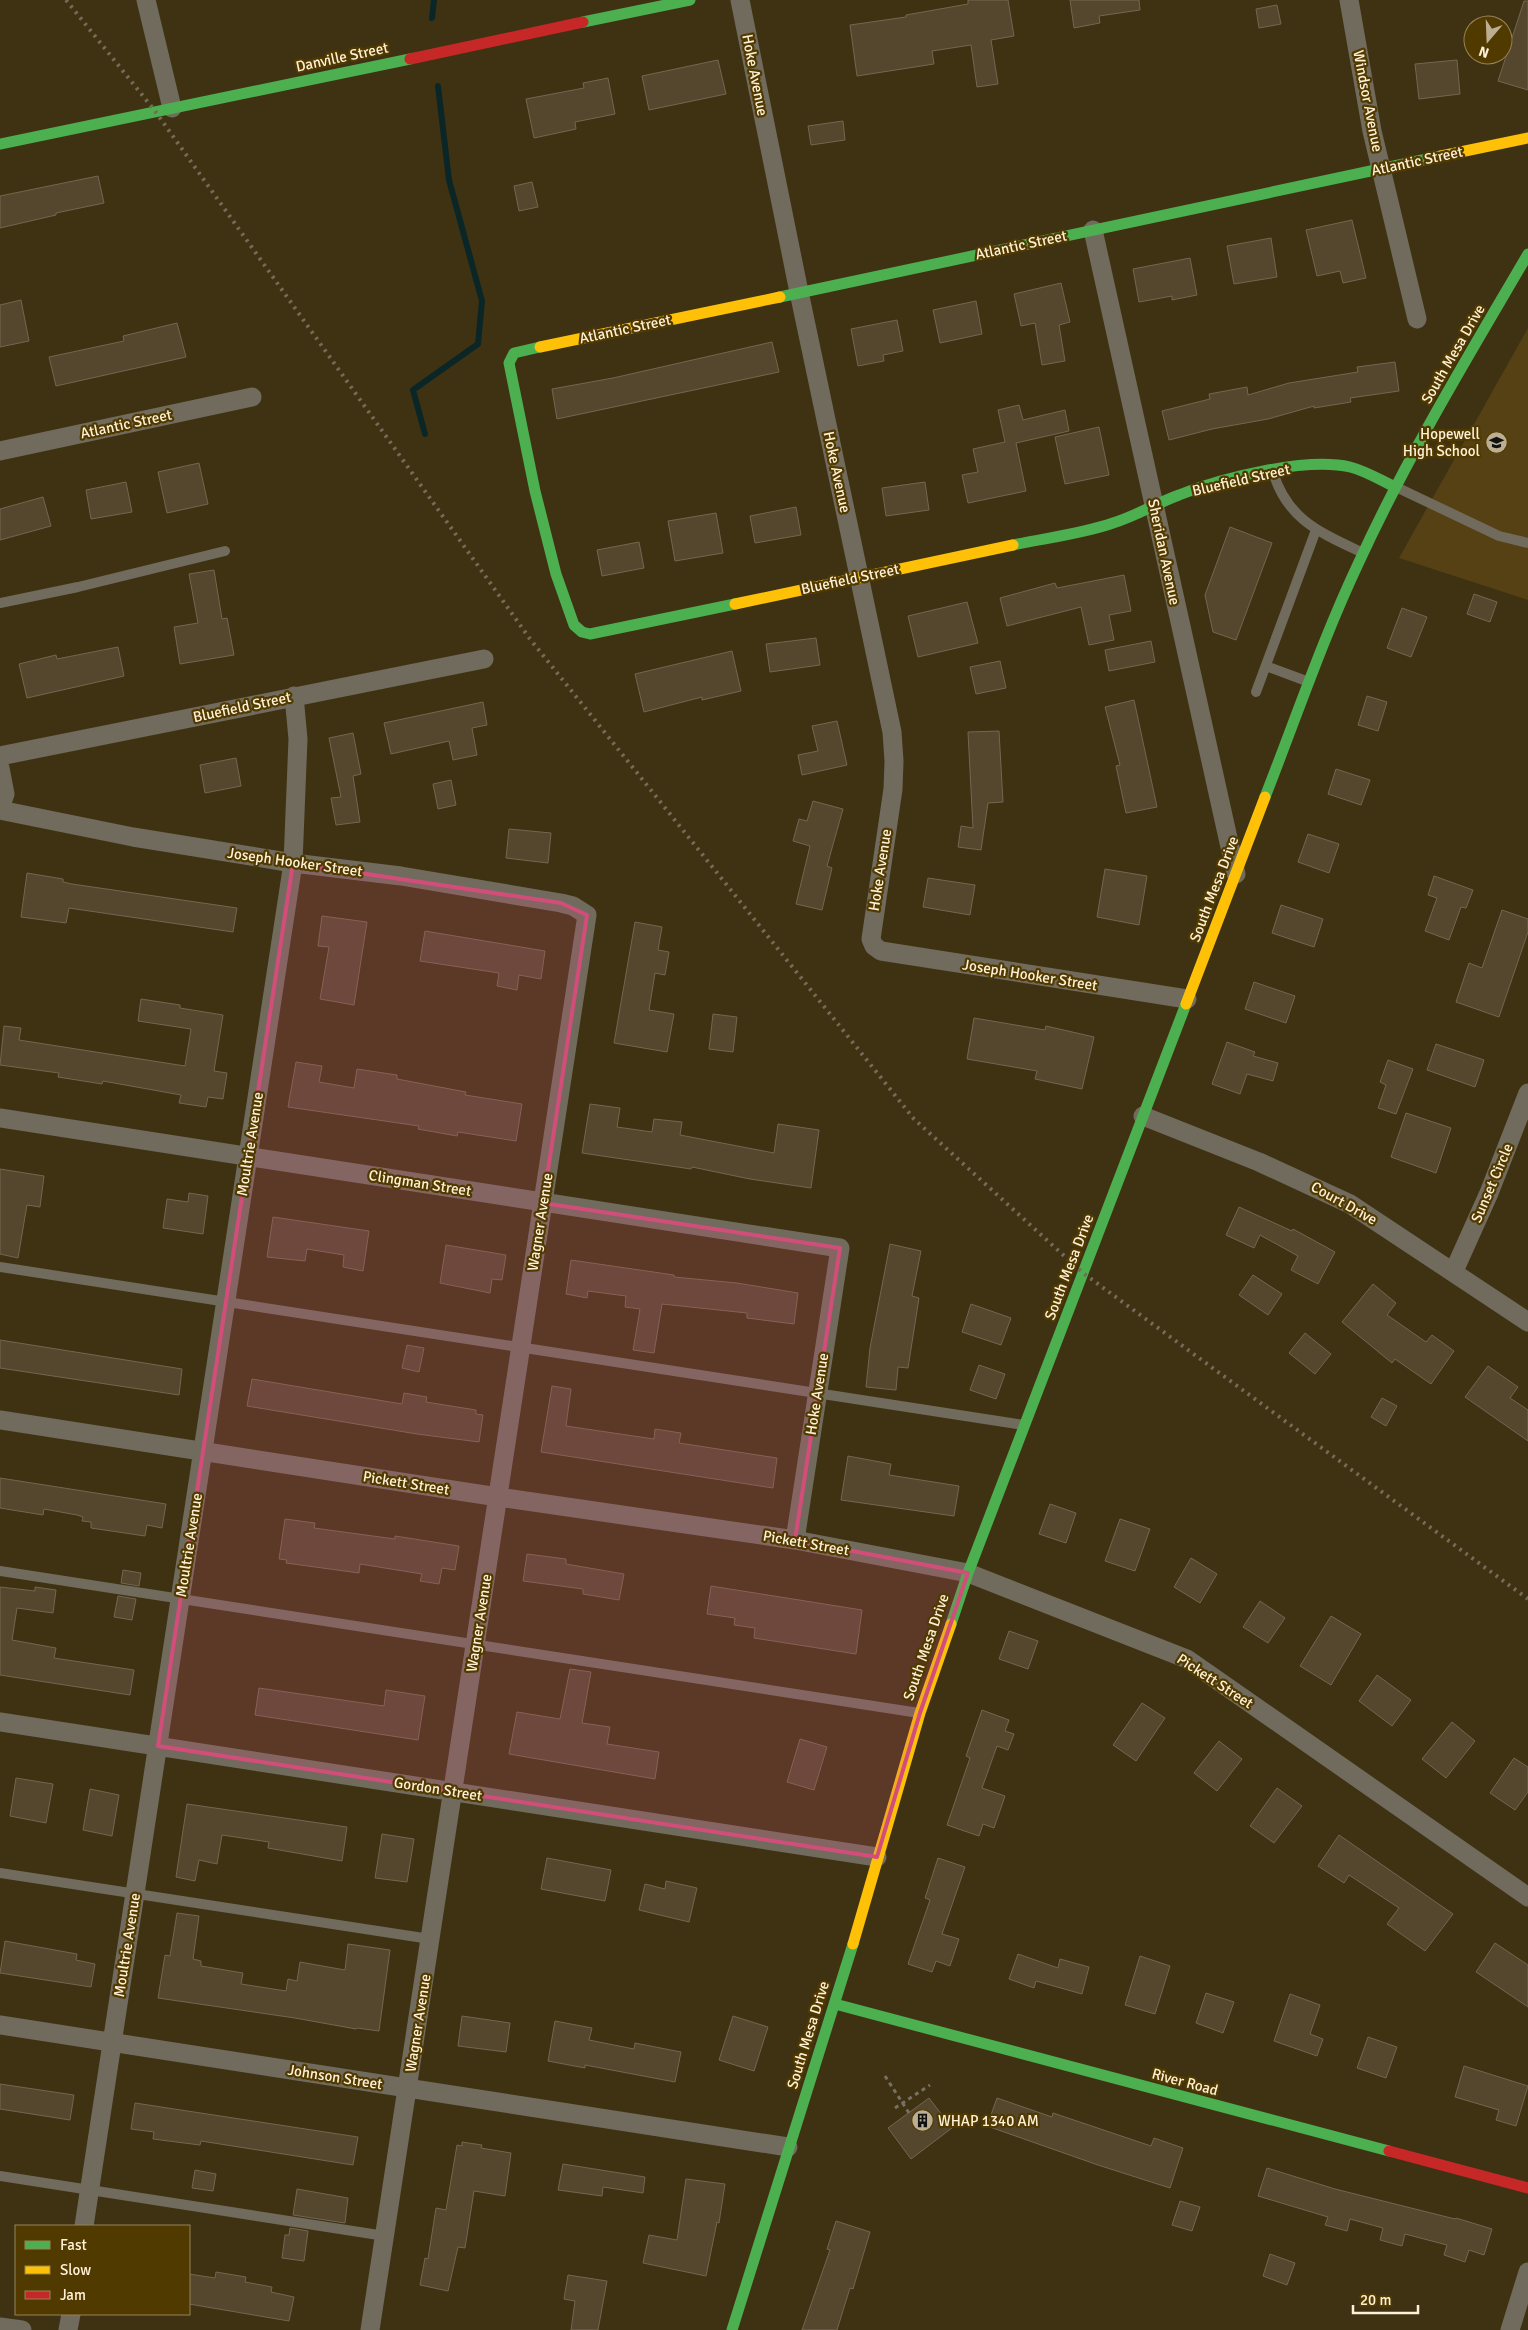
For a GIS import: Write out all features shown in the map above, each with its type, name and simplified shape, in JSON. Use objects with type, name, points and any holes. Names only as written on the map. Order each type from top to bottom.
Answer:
[{"type":"street","points":[[146,0],[172,108]]},
{"type":"street","name":"Danville Street","points":[[0,144],[690,0]]},
{"type":"street","name":"Hoke Avenue","points":[[740,0],[799,292],[888,711],[894,761],[893,789],[871,933],[874,946]]},
{"type":"street","name":"Windsor Avenue","points":[[1349,0],[1381,169],[1416,319]]},
{"type":"street","name":"Atlantic Street","points":[[514,353],[1528,138]]},
{"type":"street","name":"Sheridan Avenue","points":[[1093,230],[1236,874]]},
{"type":"street","name":"South Mesa Drive","points":[[732,2330],[788,2147],[835,2004],[920,1713],[968,1574],[1187,999],[1362,552],[1395,487],[1528,254]]},
{"type":"street","name":"Bluefield Street","points":[[514,353],[509,363],[535,491],[556,574],[574,625],[582,632],[590,634],[1101,527],[1120,522],[1179,494],[1204,486],[1307,464],[1350,466],[1395,487]]},
{"type":"street","name":"Atlantic Street","points":[[0,451],[252,396]]},
{"type":"street","name":"Bluefield Street","points":[[0,756],[484,659]]},
{"type":"street","name":"Moultrie Avenue","points":[[84,2225],[293,863],[298,739],[294,696]]},
{"type":"street","points":[[0,768],[5,794],[0,809]]},
{"type":"street","name":"Joseph Hooker Street","points":[[0,809],[133,836],[293,863],[401,876],[561,903],[573,906],[587,915]]},
{"type":"street","name":"Wagner Avenue","points":[[370,2330],[587,915]]},
{"type":"street","name":"Joseph Hooker Street","points":[[874,946],[881,951],[1187,999]]},
{"type":"street","name":"Sunset Circle","points":[[1454,1271],[1489,1193],[1528,1093]]},
{"type":"street","name":"Court Drive","points":[[1143,1116],[1258,1162],[1350,1204],[1454,1271],[1528,1322]]},
{"type":"street","name":"Clingman Street","points":[[0,1118],[840,1248]]},
{"type":"street","name":"Hoke Avenue","points":[[795,1540],[840,1248]]},
{"type":"street","name":"Pickett Street","points":[[0,1420],[498,1497],[795,1540],[968,1574],[1187,1659],[1528,1897]]},
{"type":"street","name":"Gordon Street","points":[[0,1722],[877,1857]]},
{"type":"street","name":"River Road","points":[[835,2004],[1528,2188]]},
{"type":"street","name":"Johnson Street","points":[[0,2025],[788,2147]]},
{"type":"street","points":[[1510,2330],[1528,2272]]},
{"type":"street","points":[[68,2330],[71,2315]]},
{"type":"street","points":[[0,2327],[22,2330]]},
{"type":"lane","points":[[1273,472],[1278,489],[1286,502],[1316,530],[1362,552]]},
{"type":"lane","points":[[1395,487],[1498,536],[1528,543]]},
{"type":"lane","points":[[1256,692],[1316,530]]},
{"type":"lane","points":[[0,603],[78,587],[225,552]]},
{"type":"lane","points":[[1266,666],[1310,682]]},
{"type":"lane","points":[[0,1267],[1025,1425]]},
{"type":"lane","points":[[0,1571],[920,1713]]},
{"type":"lane","points":[[0,1873],[430,1939]]},
{"type":"lane","points":[[0,2176],[385,2236]]},
{"type":"path","points":[[885,2076],[909,2113]]},
{"type":"path","points":[[896,2108],[930,2085]]},
{"type":"highlighted area","points":[[293,863],[561,903],[587,915],[543,1203],[840,1248],[795,1540],[968,1573],[920,1713],[877,1857],[158,1746]]},
{"type":"shaded area","name":"Hopewell High School","points":[[1528,328],[1528,600],[1399,558]]},
{"type":"building","points":[[968,0],[1008,0],[1014,36],[991,40],[998,84],[977,87],[971,45],[932,51],[934,64],[857,76],[850,25],[906,17],[906,15],[968,4]]},
{"type":"building","points":[[1070,0],[1139,0],[1140,10],[1099,16],[1100,23],[1074,28]]},
{"type":"building","points":[[1524,1],[1528,1],[1528,90],[1498,81],[1503,65],[1513,65],[1513,35]]},
{"type":"building","points":[[1277,5],[1281,24],[1259,28],[1256,9]]},
{"type":"building","points":[[718,60],[726,94],[649,110],[642,76]]},
{"type":"building","points":[[1457,60],[1460,94],[1419,99],[1415,64]]},
{"type":"building","points":[[608,78],[615,114],[575,122],[576,129],[534,138],[526,99],[584,88],[583,83]]},
{"type":"building","points":[[843,121],[845,140],[811,145],[808,126]]},
{"type":"building","points":[[98,176],[104,203],[0,228],[0,196]]},
{"type":"building","points":[[532,182],[538,207],[519,211],[514,186]]},
{"type":"building","points":[[1352,220],[1366,278],[1343,283],[1340,271],[1317,276],[1306,230]]},
{"type":"building","points":[[1271,238],[1277,277],[1234,284],[1227,246]]},
{"type":"building","points":[[1190,258],[1197,295],[1172,300],[1172,296],[1139,302],[1133,269]]},
{"type":"building","points":[[1061,283],[1070,322],[1059,325],[1065,361],[1042,365],[1035,323],[1021,326],[1014,294]]},
{"type":"building","points":[[21,300],[29,341],[0,347],[0,305]]},
{"type":"building","points":[[976,301],[982,334],[940,343],[933,310]]},
{"type":"building","points":[[897,320],[903,351],[883,355],[884,361],[858,366],[851,329]]},
{"type":"building","points":[[177,323],[186,357],[56,386],[49,357],[124,341],[123,336]]},
{"type":"building","points":[[772,342],[779,372],[557,419],[552,389],[613,378]]},
{"type":"building","points":[[1395,362],[1399,391],[1350,398],[1351,402],[1314,408],[1314,406],[1268,419],[1212,429],[1169,440],[1162,411],[1210,399],[1209,394],[1247,387],[1248,395],[1289,383],[1358,372],[1357,367]]},
{"type":"building","points":[[1019,405],[1023,420],[1065,410],[1069,431],[1016,443],[1026,491],[968,503],[962,475],[978,472],[973,449],[1005,442],[998,410]]},
{"type":"building","points":[[1099,427],[1109,475],[1065,484],[1055,437]]},
{"type":"building","points":[[199,463],[208,504],[167,513],[158,472]]},
{"type":"building","points":[[126,482],[132,512],[91,519],[86,490]]},
{"type":"building","points":[[925,482],[929,510],[886,516],[882,488]]},
{"type":"building","points":[[43,497],[51,526],[0,540],[0,509]]},
{"type":"building","points":[[796,507],[801,535],[755,543],[750,516]]},
{"type":"building","points":[[716,513],[723,553],[675,561],[668,521]]},
{"type":"building","points":[[1230,527],[1272,543],[1236,640],[1213,632],[1205,595]]},
{"type":"building","points":[[639,542],[644,568],[602,576],[597,550]]},
{"type":"building","points":[[214,570],[222,619],[227,618],[234,655],[180,664],[174,627],[198,623],[189,574]]},
{"type":"building","points":[[1124,575],[1131,611],[1109,615],[1114,640],[1089,645],[1081,607],[1007,626],[1000,598],[1055,583],[1057,588]]},
{"type":"building","points":[[1474,594],[1497,602],[1490,622],[1467,614]]},
{"type":"building","points":[[967,602],[978,643],[918,657],[908,616]]},
{"type":"building","points":[[1402,608],[1427,617],[1411,657],[1387,648]]},
{"type":"building","points":[[816,638],[820,665],[770,672],[766,644]]},
{"type":"building","points":[[1151,641],[1155,662],[1109,671],[1105,650]]},
{"type":"building","points":[[118,647],[124,676],[27,698],[19,664],[56,655],[57,659]]},
{"type":"building","points":[[732,651],[741,691],[702,700],[702,697],[644,712],[635,674]]},
{"type":"building","points":[[1000,661],[1006,688],[976,694],[970,667]]},
{"type":"building","points":[[1367,696],[1387,702],[1378,731],[1358,725]]},
{"type":"building","points":[[1134,700],[1157,807],[1126,813],[1116,766],[1120,765],[1105,707]]},
{"type":"building","points":[[483,702],[487,725],[472,728],[477,755],[453,760],[449,741],[391,754],[384,723]]},
{"type":"building","points":[[837,721],[847,765],[802,775],[798,755],[818,751],[812,726]]},
{"type":"building","points":[[999,731],[1003,802],[988,803],[981,850],[958,847],[961,826],[973,828],[968,732]]},
{"type":"building","points":[[353,733],[361,774],[353,776],[360,822],[336,825],[331,798],[341,797],[329,738]]},
{"type":"building","points":[[236,758],[241,786],[205,793],[200,765]]},
{"type":"building","points":[[1336,769],[1370,780],[1361,805],[1328,794]]},
{"type":"building","points":[[451,780],[456,805],[438,809],[433,784]]},
{"type":"building","points":[[813,801],[843,809],[827,866],[832,868],[822,910],[796,904],[810,846],[793,841],[799,819],[807,821]]},
{"type":"building","points":[[509,829],[551,833],[548,863],[506,858]]},
{"type":"building","points":[[1308,834],[1339,844],[1329,873],[1298,862]]},
{"type":"building","points":[[1105,869],[1147,876],[1139,925],[1097,917]]},
{"type":"building","points":[[27,873],[63,879],[63,882],[72,884],[237,908],[233,932],[69,908],[66,923],[21,917]]},
{"type":"building","points":[[1434,876],[1473,890],[1466,908],[1461,907],[1449,940],[1425,931],[1437,898],[1428,895]]},
{"type":"building","points":[[928,878],[975,885],[970,915],[923,907]]},
{"type":"building","points":[[1281,905],[1323,919],[1314,947],[1272,933]]},
{"type":"building","points":[[1502,910],[1528,919],[1528,932],[1499,1017],[1456,1002],[1469,963],[1482,968]]},
{"type":"building","points":[[322,916],[367,922],[354,1005],[320,999],[329,947],[318,946]]},
{"type":"building","points":[[635,922],[662,927],[658,950],[669,952],[665,975],[655,973],[649,1010],[674,1014],[667,1052],[614,1043]]},
{"type":"building","points":[[425,931],[545,951],[541,979],[519,975],[517,990],[497,986],[499,973],[420,961]]},
{"type":"building","points":[[1254,982],[1295,996],[1286,1023],[1245,1009]]},
{"type":"building","points":[[141,999],[180,1005],[180,1008],[223,1015],[214,1071],[227,1073],[223,1099],[208,1097],[206,1107],[179,1103],[181,1095],[103,1081],[102,1084],[58,1077],[59,1073],[0,1065],[4,1026],[21,1028],[19,1040],[185,1066],[191,1029],[138,1021]]},
{"type":"building","points":[[713,1014],[737,1017],[733,1052],[709,1049]]},
{"type":"building","points":[[974,1018],[1045,1030],[1046,1026],[1094,1037],[1082,1089],[1035,1079],[1037,1071],[967,1059]]},
{"type":"building","points":[[1227,1042],[1255,1052],[1253,1056],[1278,1063],[1273,1081],[1247,1074],[1240,1094],[1212,1084]]},
{"type":"building","points":[[1436,1044],[1484,1060],[1475,1087],[1427,1070]]},
{"type":"building","points":[[1388,1060],[1413,1069],[1396,1114],[1378,1108],[1386,1085],[1380,1082]]},
{"type":"building","points":[[296,1062],[322,1066],[319,1082],[354,1088],[357,1069],[397,1075],[397,1079],[466,1092],[465,1095],[522,1104],[516,1141],[458,1132],[457,1136],[418,1129],[419,1126],[288,1107]]},
{"type":"building","points":[[590,1104],[620,1108],[617,1127],[652,1132],[654,1119],[682,1122],[680,1135],[774,1153],[778,1124],[819,1130],[811,1188],[750,1179],[692,1167],[691,1169],[582,1153]]},
{"type":"building","points":[[1406,1113],[1451,1128],[1436,1173],[1391,1157]]},
{"type":"building","points":[[0,1169],[44,1176],[40,1207],[27,1205],[18,1258],[0,1254]]},
{"type":"building","points":[[189,1193],[208,1196],[203,1234],[163,1228],[167,1199],[188,1202]]},
{"type":"building","points":[[1239,1207],[1292,1231],[1293,1229],[1335,1252],[1318,1284],[1291,1270],[1298,1256],[1260,1235],[1254,1248],[1226,1235]]},
{"type":"building","points":[[273,1217],[369,1231],[363,1271],[343,1267],[344,1255],[307,1249],[305,1261],[267,1257]]},
{"type":"building","points":[[890,1244],[921,1251],[912,1296],[919,1298],[908,1368],[898,1367],[896,1390],[866,1387],[870,1348]]},
{"type":"building","points":[[446,1245],[506,1255],[502,1280],[492,1279],[490,1293],[440,1283]]},
{"type":"building","points":[[571,1260],[674,1275],[674,1277],[737,1283],[798,1293],[794,1324],[747,1318],[747,1313],[662,1304],[654,1353],[633,1350],[640,1309],[625,1307],[626,1296],[588,1291],[587,1298],[566,1294]]},
{"type":"building","points":[[1253,1275],[1282,1294],[1268,1315],[1239,1295]]},
{"type":"building","points":[[1373,1284],[1396,1303],[1387,1315],[1426,1342],[1432,1335],[1454,1351],[1431,1384],[1395,1359],[1392,1363],[1342,1322]]},
{"type":"building","points":[[971,1304],[1011,1318],[1001,1345],[962,1332]]},
{"type":"building","points":[[1305,1333],[1331,1354],[1315,1374],[1289,1353]]},
{"type":"building","points":[[0,1340],[182,1369],[179,1395],[0,1368]]},
{"type":"building","points":[[407,1345],[424,1348],[419,1372],[402,1368]]},
{"type":"building","points":[[979,1365],[1005,1374],[996,1399],[970,1390]]},
{"type":"building","points":[[1488,1366],[1518,1387],[1510,1398],[1528,1410],[1528,1441],[1465,1397]]},
{"type":"building","points":[[252,1379],[402,1404],[404,1393],[427,1397],[426,1402],[476,1410],[476,1414],[483,1415],[479,1442],[417,1434],[247,1406]]},
{"type":"building","points":[[552,1386],[571,1389],[566,1426],[654,1439],[655,1429],[681,1433],[679,1443],[777,1458],[773,1488],[541,1452]]},
{"type":"building","points":[[1382,1398],[1397,1406],[1386,1426],[1371,1417]]},
{"type":"building","points":[[848,1456],[891,1464],[889,1475],[959,1486],[954,1516],[841,1500]]},
{"type":"building","points":[[0,1478],[166,1504],[162,1528],[147,1525],[145,1536],[91,1528],[91,1522],[82,1521],[83,1517],[77,1515],[44,1509],[43,1515],[0,1508]]},
{"type":"building","points":[[1050,1504],[1076,1513],[1066,1543],[1039,1534]]},
{"type":"building","points":[[285,1519],[315,1523],[314,1528],[395,1539],[395,1536],[459,1546],[455,1570],[442,1568],[439,1584],[420,1581],[422,1574],[360,1564],[359,1573],[286,1563],[287,1560],[279,1559]]},
{"type":"building","points":[[1120,1519],[1150,1529],[1135,1571],[1105,1561]]},
{"type":"building","points":[[527,1554],[566,1559],[566,1564],[624,1574],[619,1600],[583,1594],[583,1589],[523,1581]]},
{"type":"building","points":[[1191,1558],[1217,1574],[1200,1603],[1174,1587]]},
{"type":"building","points":[[123,1570],[141,1573],[139,1586],[121,1583]]},
{"type":"building","points":[[711,1586],[862,1610],[856,1654],[754,1638],[755,1628],[734,1625],[735,1618],[707,1614]]},
{"type":"building","points":[[0,1587],[35,1591],[35,1587],[56,1590],[53,1613],[17,1608],[12,1640],[56,1648],[54,1658],[134,1670],[130,1695],[0,1675]]},
{"type":"building","points":[[118,1596],[136,1599],[132,1620],[114,1617]]},
{"type":"building","points":[[1260,1601],[1285,1618],[1268,1643],[1243,1627]]},
{"type":"building","points":[[1331,1616],[1361,1634],[1331,1685],[1300,1666]]},
{"type":"building","points":[[1009,1631],[1038,1641],[1028,1669],[999,1659]]},
{"type":"building","points":[[570,1669],[591,1672],[582,1723],[610,1727],[607,1744],[659,1752],[655,1779],[509,1754],[517,1712],[560,1719]]},
{"type":"building","points":[[1377,1675],[1411,1700],[1392,1726],[1359,1701]]},
{"type":"building","points":[[259,1688],[384,1706],[386,1690],[425,1696],[418,1740],[255,1715]]},
{"type":"building","points":[[1142,1703],[1165,1718],[1136,1761],[1113,1745]]},
{"type":"building","points":[[982,1710],[1009,1720],[1005,1731],[1014,1734],[1008,1750],[997,1746],[982,1788],[1005,1796],[994,1828],[983,1824],[979,1836],[947,1825],[970,1758],[966,1756]]},
{"type":"building","points":[[1452,1722],[1475,1741],[1446,1778],[1422,1759]]},
{"type":"building","points":[[800,1739],[827,1747],[814,1790],[787,1782]]},
{"type":"building","points":[[1219,1741],[1242,1759],[1217,1791],[1194,1773]]},
{"type":"building","points":[[1514,1758],[1528,1767],[1528,1792],[1515,1810],[1490,1793]]},
{"type":"building","points":[[16,1778],[53,1784],[46,1823],[10,1816]]},
{"type":"building","points":[[1277,1788],[1302,1806],[1274,1843],[1250,1826]]},
{"type":"building","points":[[90,1789],[119,1795],[112,1836],[83,1830]]},
{"type":"building","points":[[187,1804],[347,1827],[342,1861],[268,1848],[269,1842],[222,1835],[217,1864],[199,1860],[195,1881],[176,1877]]},
{"type":"building","points":[[382,1834],[414,1839],[407,1882],[375,1878]]},
{"type":"building","points":[[1339,1835],[1453,1914],[1425,1951],[1387,1924],[1399,1908],[1349,1875],[1344,1883],[1318,1866]]},
{"type":"building","points":[[547,1858],[611,1870],[605,1901],[541,1889]]},
{"type":"building","points":[[938,1858],[965,1867],[942,1934],[959,1939],[950,1966],[936,1961],[932,1972],[908,1964],[930,1900],[925,1898]]},
{"type":"building","points":[[666,1881],[697,1888],[689,1922],[639,1910],[645,1884],[665,1889]]},
{"type":"building","points":[[177,1913],[199,1916],[193,1959],[201,1961],[201,1966],[243,1973],[241,1984],[286,1991],[288,1979],[297,1981],[300,1962],[345,1970],[348,1944],[390,1950],[379,2031],[158,1998],[165,1955],[170,1956]]},
{"type":"building","points":[[5,1941],[77,1954],[76,1960],[95,1964],[91,1987],[0,1973]]},
{"type":"building","points":[[1495,1943],[1528,1965],[1528,2007],[1476,1972]]},
{"type":"building","points":[[1018,1954],[1058,1968],[1060,1959],[1089,1967],[1082,1994],[1036,1981],[1034,1988],[1009,1979]]},
{"type":"building","points":[[1140,1956],[1170,1966],[1155,2014],[1125,2005]]},
{"type":"building","points":[[1206,1993],[1234,2002],[1223,2033],[1196,2023]]},
{"type":"building","points":[[1290,1994],[1320,2005],[1310,2034],[1323,2039],[1317,2056],[1274,2041]]},
{"type":"building","points":[[462,2016],[510,2023],[506,2052],[458,2046]]},
{"type":"building","points":[[733,2016],[768,2027],[754,2071],[719,2060]]},
{"type":"building","points":[[555,2021],[592,2028],[589,2040],[634,2049],[635,2043],[681,2052],[675,2082],[585,2065],[585,2068],[548,2061]]},
{"type":"building","points":[[1368,2037],[1397,2047],[1386,2078],[1357,2068]]},
{"type":"building","points":[[1464,2066],[1528,2086],[1516,2126],[1496,2120],[1499,2110],[1455,2097]]},
{"type":"building","points":[[0,2084],[74,2095],[70,2120],[0,2109]]},
{"type":"building","name":"WHAP 1340 AM","points":[[929,2098],[952,2128],[911,2159],[888,2128]]},
{"type":"building","points":[[997,2098],[1052,2117],[1053,2113],[1151,2146],[1154,2138],[1183,2148],[1170,2188],[987,2126]]},
{"type":"building","points":[[135,2103],[358,2137],[353,2165],[201,2141],[200,2145],[153,2139],[154,2132],[131,2129]]},
{"type":"building","points":[[462,2142],[482,2145],[481,2148],[511,2153],[505,2196],[474,2191],[465,2248],[458,2247],[448,2291],[420,2285],[425,2258],[428,2259],[436,2208],[446,2210],[457,2145],[462,2146]]},
{"type":"building","points":[[563,2164],[645,2177],[643,2193],[603,2187],[602,2196],[558,2190]]},
{"type":"building","points":[[1267,2168],[1335,2189],[1456,2218],[1492,2229],[1484,2255],[1469,2250],[1465,2262],[1444,2255],[1447,2245],[1405,2234],[1402,2246],[1380,2240],[1383,2228],[1350,2219],[1347,2231],[1325,2225],[1328,2217],[1258,2196]]},
{"type":"building","points":[[195,2170],[216,2174],[213,2191],[192,2188]]},
{"type":"building","points":[[686,2179],[725,2184],[719,2223],[717,2222],[706,2276],[643,2263],[649,2235],[677,2240]]},
{"type":"building","points":[[297,2189],[348,2198],[345,2223],[293,2215]]},
{"type":"building","points":[[1180,2201],[1200,2207],[1192,2231],[1172,2225]]},
{"type":"building","points":[[836,2221],[870,2232],[853,2289],[850,2288],[837,2330],[802,2330],[830,2250],[827,2249]]},
{"type":"building","points":[[290,2228],[308,2231],[304,2261],[282,2258],[285,2235],[289,2235]]},
{"type":"building","points":[[1270,2254],[1295,2263],[1287,2285],[1263,2276]]},
{"type":"building","points":[[216,2272],[246,2277],[245,2282],[272,2287],[271,2292],[294,2297],[289,2321],[190,2304],[190,2274],[215,2278]]},
{"type":"building","points":[[568,2275],[607,2281],[598,2330],[571,2330],[575,2301],[564,2299]]},
{"type":"waterway","points":[[432,18],[434,0]]},
{"type":"waterway","points":[[425,434],[413,390],[478,344],[482,301],[449,180],[438,86]]},
{"type":"railway","points":[[66,0],[155,111],[530,639],[914,1119],[1083,1273],[1528,1599]]},
{"type":"traffic: fast","points":[[583,22],[690,0]]},
{"type":"traffic: fast","points":[[0,144],[410,59]]},
{"type":"traffic: fast","points":[[780,297],[1441,156]]},
{"type":"traffic: fast","points":[[1265,797],[1333,620],[1378,522],[1440,406],[1528,254]]},
{"type":"traffic: fast","points":[[540,347],[514,353],[509,363],[535,491],[556,574],[574,625],[582,632],[590,634],[735,604]]},
{"type":"traffic: fast","points":[[1013,545],[1101,527],[1130,517],[1171,498],[1217,482],[1288,467],[1311,465],[1350,467],[1395,487]]},
{"type":"traffic: fast","points":[[951,1624],[968,1573],[1186,1004]]},
{"type":"traffic: fast","points":[[732,2330],[853,1944]]},
{"type":"traffic: fast","points":[[835,2004],[1389,2151]]},
{"type":"traffic: slow","points":[[1441,156],[1528,138]]},
{"type":"traffic: slow","points":[[540,347],[780,297]]},
{"type":"traffic: slow","points":[[735,604],[1013,545]]},
{"type":"traffic: slow","points":[[1186,1004],[1265,797]]},
{"type":"traffic: slow","points":[[853,1944],[920,1713],[951,1624]]},
{"type":"traffic: jam","points":[[410,59],[583,22]]},
{"type":"traffic: jam","points":[[1389,2151],[1528,2188]]},
{"type":"place","name":"Hopewell High School","points":[[1496,443]]},
{"type":"place","name":"WHAP 1340 AM","points":[[922,2121]]}]
